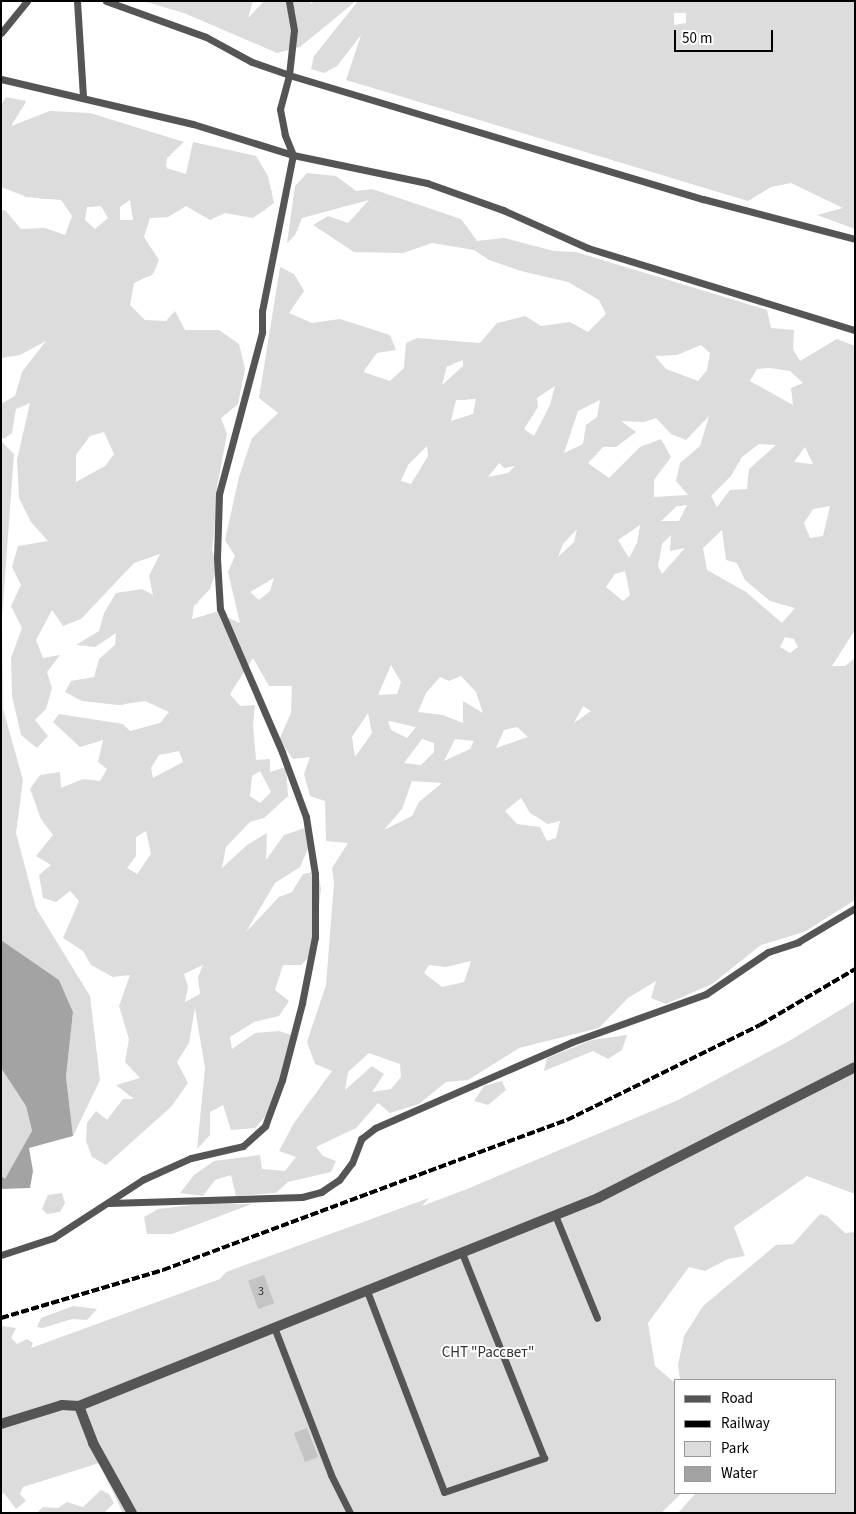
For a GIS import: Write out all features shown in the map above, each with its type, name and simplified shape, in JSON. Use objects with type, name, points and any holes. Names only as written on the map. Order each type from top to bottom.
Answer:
[{"type":"street","points":[[1,1424],[62,1406],[79,1406],[598,1198],[754,1121],[855,1067]]},
{"type":"street","points":[[79,1406],[93,1443],[132,1513]]},
{"type":"lane","points":[[1,33],[27,1]]},
{"type":"lane","points":[[76,1],[83,97]]},
{"type":"lane","points":[[106,1],[132,13],[206,37],[252,62],[289,75],[702,199],[855,239]]},
{"type":"lane","points":[[1,1255],[53,1238],[144,1179],[191,1158],[243,1146],[265,1126],[282,1080],[315,937],[315,874],[306,817],[220,610],[217,558],[219,494],[262,332],[262,311],[292,155],[285,135],[280,109],[289,75],[294,30],[289,1]]},
{"type":"lane","points":[[1,79],[193,124],[292,155],[427,184],[503,210],[588,248],[855,330]]},
{"type":"lane","points":[[109,1203],[302,1197],[321,1192],[339,1180],[352,1163],[361,1139],[375,1128],[572,1042],[706,994],[768,952],[798,942],[855,908]]},
{"type":"lane","points":[[555,1215],[597,1318]]},
{"type":"lane","points":[[367,1291],[444,1492],[544,1458],[462,1253]]},
{"type":"lane","points":[[274,1327],[331,1475],[350,1513]]},
{"type":"green space","points":[[143,1],[253,1],[248,18],[264,1],[310,1],[311,4],[314,1],[356,1],[300,47],[277,53],[184,13]]},
{"type":"green space","points":[[358,1],[855,1],[855,229],[817,215],[843,208],[791,183],[771,187],[748,201],[346,80],[361,35],[337,66],[324,73],[311,69],[314,56]],"holes":[[[674,13],[686,13],[686,23],[674,25]]]},
{"type":"green space","points":[[6,97],[26,101],[11,126],[50,111],[90,113],[184,142],[167,158],[166,168],[186,174],[193,142],[256,156],[268,176],[274,203],[253,218],[225,213],[210,220],[186,206],[168,217],[150,218],[144,237],[159,260],[153,274],[134,283],[130,305],[145,320],[166,321],[175,311],[185,330],[219,330],[239,344],[245,369],[238,404],[221,418],[227,434],[217,487],[222,504],[216,512],[212,550],[218,566],[210,589],[194,606],[192,619],[216,612],[240,623],[228,572],[235,556],[225,540],[239,477],[252,438],[278,413],[259,398],[280,267],[294,274],[304,291],[289,313],[312,323],[340,319],[390,335],[396,350],[377,353],[363,372],[390,381],[404,368],[406,343],[417,338],[480,343],[497,323],[525,316],[541,326],[570,322],[588,332],[606,314],[599,300],[568,282],[521,271],[489,260],[474,250],[432,243],[403,253],[354,252],[313,225],[328,216],[348,223],[369,200],[302,218],[295,235],[287,243],[295,186],[307,173],[336,176],[356,191],[372,189],[461,219],[477,241],[504,238],[554,251],[576,252],[767,310],[771,328],[794,330],[793,349],[800,361],[837,339],[855,346],[855,630],[832,666],[845,666],[855,658],[855,900],[804,932],[761,945],[712,984],[666,1004],[651,998],[656,981],[628,998],[599,1028],[519,1048],[468,1080],[446,1082],[419,1104],[390,1113],[378,1103],[356,1128],[316,1147],[323,1156],[336,1161],[331,1172],[288,1182],[276,1193],[236,1196],[231,1175],[215,1180],[203,1196],[180,1193],[194,1175],[214,1161],[260,1155],[262,1169],[285,1171],[296,1157],[279,1151],[294,1123],[332,1071],[315,1064],[307,1042],[326,985],[334,883],[332,868],[348,843],[326,841],[325,801],[310,796],[304,774],[310,757],[293,759],[279,740],[291,713],[292,686],[269,686],[253,658],[230,694],[240,706],[255,705],[253,725],[256,760],[270,759],[270,772],[286,767],[288,796],[264,818],[250,822],[226,847],[222,868],[247,845],[267,833],[266,860],[284,835],[305,828],[313,837],[300,867],[275,883],[246,932],[279,897],[292,892],[303,874],[318,871],[321,889],[314,952],[301,965],[283,965],[275,990],[289,1001],[279,1016],[254,1022],[230,1037],[232,1049],[255,1033],[279,1031],[291,1035],[272,1109],[255,1128],[231,1130],[223,1105],[210,1112],[210,1135],[197,1149],[205,1068],[195,1008],[189,1043],[177,1062],[188,1083],[171,1107],[106,1165],[92,1157],[86,1141],[87,1123],[96,1111],[107,1120],[123,1099],[134,1099],[116,1085],[140,1078],[125,1062],[129,1039],[119,1006],[130,975],[113,977],[91,965],[83,951],[63,938],[79,901],[70,891],[56,902],[43,898],[39,875],[51,865],[36,856],[53,835],[41,819],[30,789],[40,775],[60,772],[61,788],[83,779],[100,781],[107,769],[98,762],[103,740],[80,747],[53,722],[59,714],[123,724],[130,731],[160,723],[169,712],[145,701],[118,705],[82,701],[65,692],[71,681],[94,677],[99,659],[115,645],[116,633],[95,647],[76,645],[99,631],[104,613],[116,593],[142,589],[153,595],[149,576],[160,554],[134,563],[81,619],[63,626],[52,610],[36,640],[43,658],[60,655],[47,672],[52,688],[46,709],[35,720],[48,736],[37,748],[21,735],[12,696],[11,658],[22,628],[11,606],[21,585],[12,567],[18,546],[48,541],[31,522],[19,498],[17,460],[30,403],[16,409],[12,433],[4,439],[1,436],[1,404],[15,396],[22,372],[46,341],[20,355],[1,358],[1,211],[5,210],[21,229],[45,228],[65,235],[72,216],[61,200],[27,197],[1,187],[1,105]],"holes":[[[130,200],[133,220],[120,220],[120,207]],[[101,206],[108,218],[95,229],[85,220],[87,207]],[[701,345],[710,353],[707,370],[698,381],[666,369],[655,356],[677,355]],[[463,360],[463,366],[442,385],[447,366]],[[770,368],[790,371],[803,383],[791,388],[793,405],[750,381],[757,369]],[[555,386],[550,405],[534,436],[524,429],[538,407],[537,398]],[[476,399],[473,414],[451,421],[456,400]],[[600,400],[597,417],[586,425],[583,444],[564,453],[578,411]],[[709,416],[700,446],[680,463],[676,481],[688,495],[654,497],[654,480],[671,457],[661,439],[640,447],[609,478],[588,463],[603,447],[616,447],[636,432],[621,421],[644,422],[656,418],[671,434],[686,440]],[[104,432],[114,454],[105,466],[76,482],[76,455],[90,436]],[[759,444],[776,445],[749,469],[747,489],[730,490],[717,507],[711,496],[731,476],[742,457]],[[427,446],[428,456],[411,484],[401,481],[408,465]],[[805,447],[813,464],[794,462]],[[499,463],[504,468],[515,466],[508,473],[488,477]],[[687,505],[679,521],[661,521],[677,506]],[[830,506],[823,536],[810,538],[804,523],[813,509]],[[640,525],[637,543],[629,558],[618,540]],[[577,529],[574,542],[558,557],[563,544]],[[722,530],[726,560],[737,563],[745,580],[770,601],[795,608],[782,623],[746,592],[707,570],[703,548]],[[671,535],[670,551],[685,548],[662,574],[658,566],[662,544]],[[625,571],[630,595],[623,601],[606,587],[615,574]],[[274,578],[270,591],[259,600],[250,592]],[[785,637],[794,639],[798,647],[790,653],[780,647]],[[391,665],[401,682],[397,694],[378,695]],[[461,676],[476,692],[483,713],[463,701],[463,723],[443,715],[418,712],[426,693],[440,677],[449,681]],[[583,706],[591,711],[574,723]],[[368,713],[372,733],[355,757],[352,737]],[[388,721],[416,727],[407,738],[391,730]],[[517,727],[528,737],[496,748],[504,730]],[[422,739],[434,743],[434,752],[421,765],[404,763]],[[455,739],[474,741],[470,749],[444,761]],[[179,751],[183,762],[153,778],[151,768],[159,755]],[[260,771],[271,792],[260,803],[250,796],[252,776]],[[412,781],[442,783],[419,802],[412,816],[384,830],[402,809]],[[521,798],[530,813],[548,824],[560,821],[556,838],[547,841],[540,827],[517,824],[505,811]],[[146,831],[151,854],[137,874],[127,868],[136,856],[136,837]],[[471,961],[464,982],[442,987],[424,973],[429,965],[446,967]],[[203,965],[198,977],[200,994],[185,1002],[188,987],[184,974]],[[369,1053],[400,1064],[401,1077],[391,1089],[372,1092],[384,1074],[372,1066],[345,1090],[348,1072]]]},
{"type":"green space","points":[[1,441],[14,454],[2,618],[3,709],[23,780],[16,833],[36,908],[90,996],[100,1080],[73,1136],[66,1077],[73,1012],[59,980],[1,940]]},
{"type":"green space","name":"СНТ \"Рассвет\"","points":[[855,1001],[855,1194],[807,1176],[734,1227],[745,1256],[728,1259],[705,1271],[689,1267],[648,1323],[655,1366],[674,1382],[674,1494],[681,1494],[661,1513],[123,1513],[99,1463],[23,1487],[20,1494],[26,1501],[16,1509],[4,1493],[1,1494],[1,1326],[16,1328],[11,1338],[17,1344],[27,1339],[33,1343],[31,1348],[220,1279],[226,1272],[429,1198],[422,1206],[467,1189],[678,1100],[789,1041]]},
{"type":"green space","points":[[627,1035],[622,1050],[608,1059],[593,1051],[544,1071],[547,1058],[592,1040]]},
{"type":"green space","points":[[1,1068],[26,1106],[32,1132],[5,1180],[1,1176]]},
{"type":"green space","points":[[502,1081],[506,1090],[488,1105],[474,1101],[484,1086]]},
{"type":"green space","points":[[62,1193],[65,1203],[60,1212],[47,1214],[42,1209],[48,1195]]},
{"type":"green space","points":[[201,1204],[252,1204],[172,1234],[147,1234],[144,1217],[158,1209]]},
{"type":"green space","points":[[820,1214],[827,1216],[845,1233],[855,1232],[855,1513],[678,1513],[695,1494],[836,1494],[836,1379],[680,1379],[678,1365],[684,1336],[703,1306],[776,1245],[793,1244]]},
{"type":"green space","points":[[73,1306],[97,1309],[87,1320],[72,1319],[43,1328],[37,1327],[41,1318]]},
{"type":"green space","points":[[101,1490],[109,1494],[114,1503],[104,1513],[37,1513],[43,1507],[58,1508],[67,1502],[83,1507]]},
{"type":"water","points":[[1,940],[59,980],[73,1012],[66,1077],[73,1136],[29,1148],[33,1171],[30,1188],[1,1189],[1,1176],[5,1179],[32,1131],[26,1106],[1,1068]]},
{"type":"building","points":[[264,1275],[274,1303],[258,1309],[248,1281]]},
{"type":"building","points":[[307,1428],[318,1457],[305,1462],[294,1433]]},
{"type":"railway","points":[[1,1318],[163,1270],[567,1120],[760,1025],[855,969]]}]
